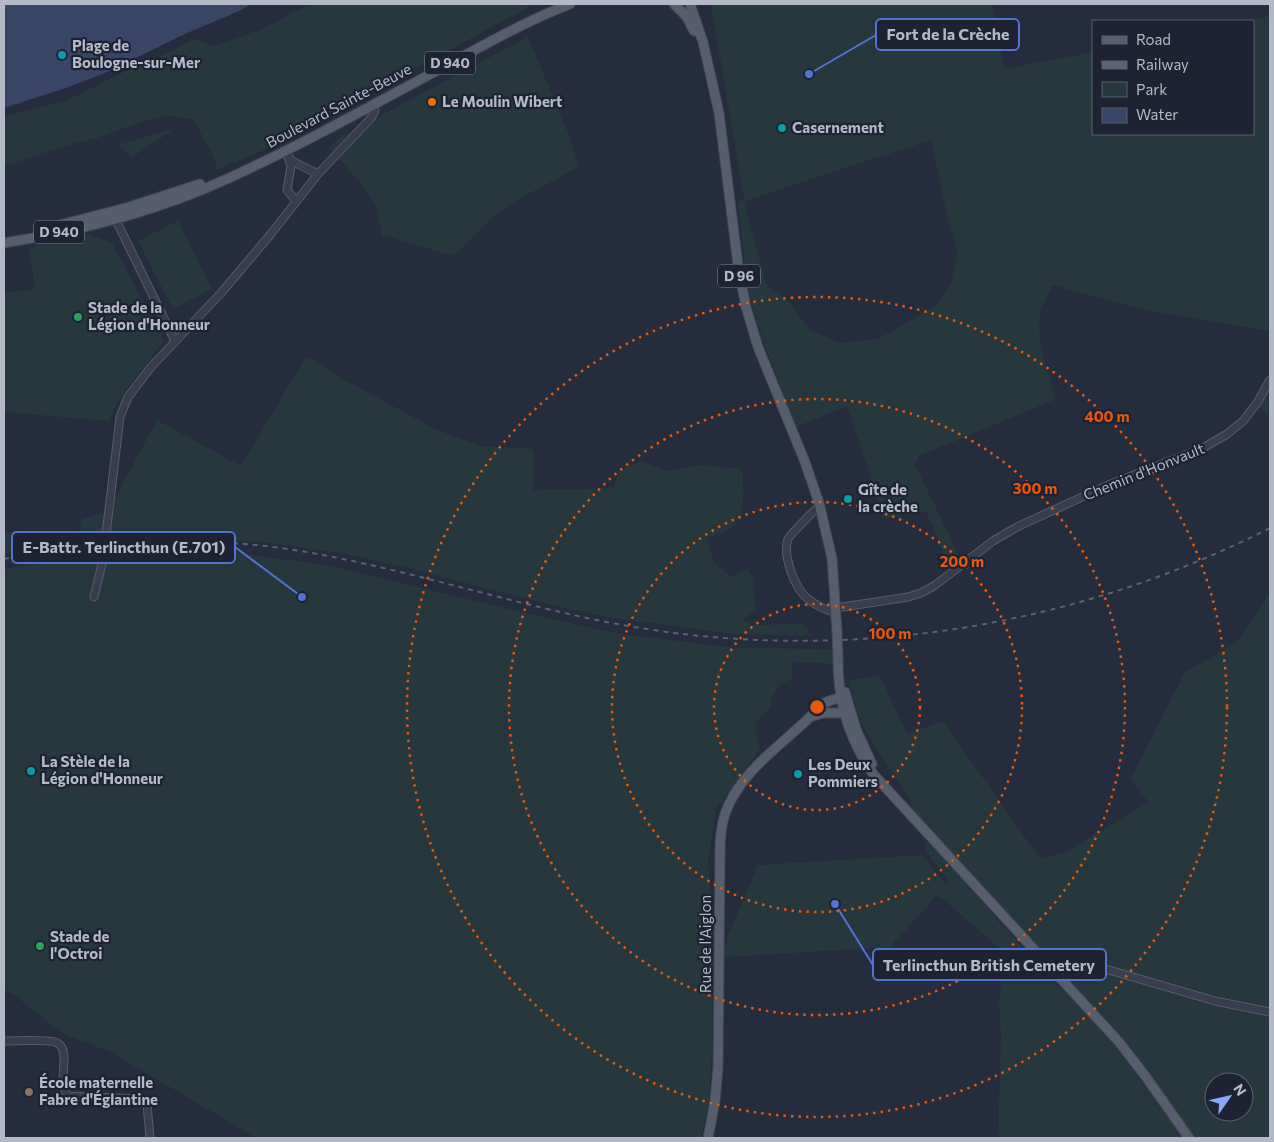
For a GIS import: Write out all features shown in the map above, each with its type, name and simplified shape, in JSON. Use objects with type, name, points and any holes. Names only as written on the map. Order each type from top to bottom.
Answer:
[{"type":"main road","name":"D 96","points":[[674,4],[682,10],[692,24],[715,90]]},
{"type":"main road","name":"D 96","points":[[690,4],[703,42],[715,90],[722,128],[739,273],[746,307],[758,347],[808,468],[831,551],[837,631],[837,679],[852,737],[860,755],[874,775],[899,804],[1130,1055],[1189,1138]]},
{"type":"main road","name":"Boulevard Sainte-Beuve","points":[[4,242],[56,232],[193,192],[262,162],[287,154],[522,24],[566,5]]},
{"type":"main road","name":"Boulevard Sainte-Beuve","points":[[4,238],[113,215]]},
{"type":"main road","name":"Rue de l'Aiglon","points":[[708,1138],[715,1101],[718,1068],[720,852],[722,828],[727,808],[745,778],[810,717],[816,709],[826,702],[843,697]]},
{"type":"main road","points":[[810,717],[823,713],[847,713]]},
{"type":"street","points":[[94,597],[103,560],[121,413],[137,385],[245,265],[318,174],[371,118],[375,111],[373,105]]},
{"type":"street","points":[[287,154],[292,161],[318,174]]},
{"type":"street","points":[[287,154],[291,169],[287,190],[296,201]]},
{"type":"street","points":[[113,215],[175,341]]},
{"type":"street","name":"Chemin d'Honvault","points":[[836,610],[921,593],[934,586],[994,541],[1022,525],[1106,486],[1203,448],[1223,437],[1243,421],[1257,403],[1270,380]]},
{"type":"street","points":[[820,506],[790,536],[786,557],[788,566],[805,596],[819,606],[836,610]]},
{"type":"street","points":[[1042,959],[1054,956],[1068,958],[1215,1001],[1270,1012]]},
{"type":"street","points":[[4,1040],[60,1044],[64,1055],[63,1088],[68,1096],[145,1100],[150,1138]]},
{"type":"green space","points":[[309,4],[534,4],[276,145],[216,170],[215,160],[193,119],[168,116],[147,120],[97,138],[64,146],[4,166],[4,116],[66,101],[194,39],[213,46],[260,30]]},
{"type":"green space","points":[[711,4],[992,4],[1004,69],[1092,52],[1092,135],[1254,135],[1254,20],[1270,16],[1270,331],[1141,309],[1052,285],[1041,310],[1039,324],[1041,346],[1056,399],[919,456],[915,464],[962,562],[951,571],[926,511],[884,518],[847,406],[796,427],[763,340],[752,305],[746,275],[738,202],[744,200]],"holes":[[[931,140],[947,215],[957,251],[951,284],[934,307],[878,339],[840,343],[810,330],[789,302],[766,284],[744,201]]]},
{"type":"green space","points":[[528,37],[569,135],[579,167],[532,192],[496,215],[453,256],[382,235],[376,206],[357,179],[329,147],[342,136]]},
{"type":"green space","points":[[172,129],[131,158],[118,145]]},
{"type":"green space","points":[[178,221],[212,289],[173,309],[138,241]]},
{"type":"green space","name":"Stade de la Légion d'Honneur","points":[[88,234],[112,243],[164,341],[118,401],[109,421],[4,412],[4,293],[35,289],[29,247]]},
{"type":"green space","points":[[306,356],[347,381],[435,429],[480,446],[533,449],[533,490],[614,488],[618,471],[642,461],[666,471],[700,465],[742,469],[743,500],[737,521],[727,530],[707,538],[714,563],[732,577],[748,569],[753,578],[756,611],[742,619],[751,625],[803,624],[813,636],[733,634],[613,618],[564,608],[342,553],[262,542],[169,537],[79,539],[81,520],[108,511],[157,420],[241,466]]},
{"type":"green space","points":[[1270,387],[1270,415],[1259,407]]},
{"type":"green space","points":[[16,530],[17,552],[4,555],[4,534]]},
{"type":"green space","points":[[189,550],[228,552],[327,565],[615,633],[735,648],[833,649],[833,664],[792,662],[792,679],[780,684],[771,700],[771,706],[755,724],[760,749],[716,809],[708,862],[713,926],[712,1048],[709,1103],[701,1138],[256,1138],[109,1051],[70,1037],[14,995],[4,990],[4,569],[100,553],[106,557],[117,557],[119,552]]},
{"type":"green space","points":[[1270,592],[1270,1138],[1195,1138],[1119,1033],[912,812],[911,799],[876,749],[860,719],[848,680],[880,676],[907,734],[943,721],[1040,859],[1066,852],[1148,802],[1131,778],[1185,672],[1236,643]]},
{"type":"green space","points":[[925,840],[1125,1058],[1182,1138],[998,1138],[1001,1036],[999,1007],[1003,958],[996,945],[944,900],[936,896],[897,940],[894,941],[894,947],[725,957],[727,938],[758,865],[922,855],[946,885],[949,881],[926,851]]},
{"type":"water","name":"Plage de Boulogne-sur-Mer","points":[[4,4],[252,4],[107,72],[66,88],[4,108]]},
{"type":"railway","points":[[4,559],[41,552],[115,543],[190,541],[264,546],[340,558],[534,606],[612,623],[696,635],[781,641],[865,639],[949,630],[1032,614],[1114,592],[1193,563],[1270,528]]},
{"type":"place","name":"Plage de Boulogne-sur-Mer","points":[[62,55]]},
{"type":"place","name":"Fort de la Crèche","points":[[809,74]]},
{"type":"place","name":"Le Moulin Wibert","points":[[432,102]]},
{"type":"place","name":"Casernement","points":[[782,128]]},
{"type":"place","name":"Stade de la Légion d'Honneur","points":[[78,317]]},
{"type":"place","name":"Gîte de la crèche","points":[[848,499]]},
{"type":"place","name":"E-Battr. Terlincthun (E.701)","points":[[302,597]]},
{"type":"place","name":"La Stèle de la Légion d'Honneur","points":[[31,771]]},
{"type":"place","name":"Les Deux Pommiers","points":[[798,774]]},
{"type":"place","name":"Terlincthun British Cemetery","points":[[835,904]]},
{"type":"place","name":"Stade de l'Octroi","points":[[40,946]]},
{"type":"place","name":"École maternelle Fabre d'Églantine","points":[[29,1092]]}]
